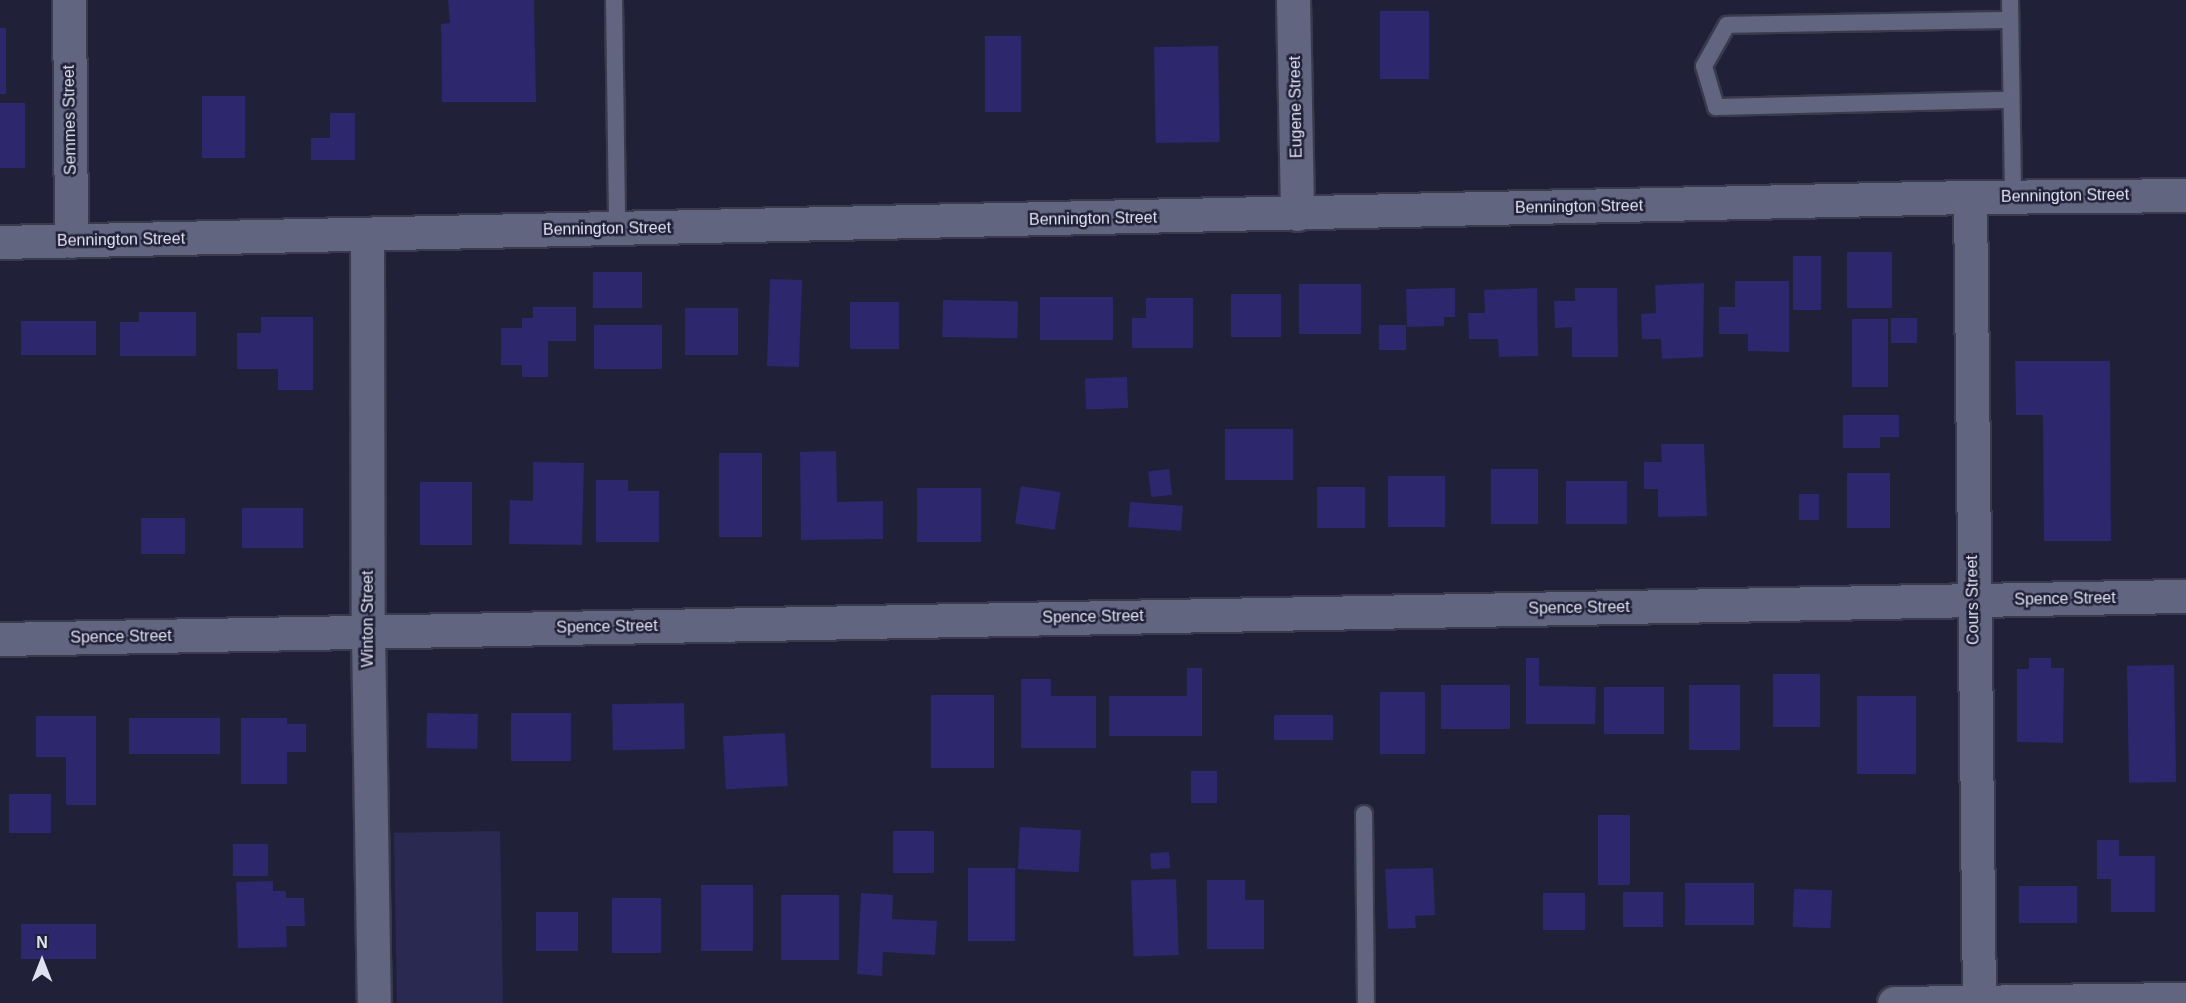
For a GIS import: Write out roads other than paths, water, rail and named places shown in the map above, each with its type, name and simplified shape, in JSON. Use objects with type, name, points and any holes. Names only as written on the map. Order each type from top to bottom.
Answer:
[{"type":"street","name":"Semmes Street","points":[[69,0],[71,241]]},
{"type":"street","name":"Eugene Street","points":[[1293,0],[1298,214]]},
{"type":"street","name":"Bennington Street","points":[[0,242],[1970,197],[2186,195]]},
{"type":"street","name":"Cours Street","points":[[1970,197],[1972,601],[1978,1002]]},
{"type":"street","name":"Winton Street","points":[[367,235],[368,632],[374,1003]]},
{"type":"street","name":"Spence Street","points":[[0,639],[2186,596]]},
{"type":"street","points":[[1894,1003],[2186,999]]},
{"type":"lane","points":[[614,0],[617,229]]},
{"type":"lane","points":[[2010,0],[2013,197]]},
{"type":"lane","points":[[2010,20],[1727,25],[1704,66],[1716,107],[2011,100]]},
{"type":"lane","points":[[1364,814],[1366,1003]]}]
